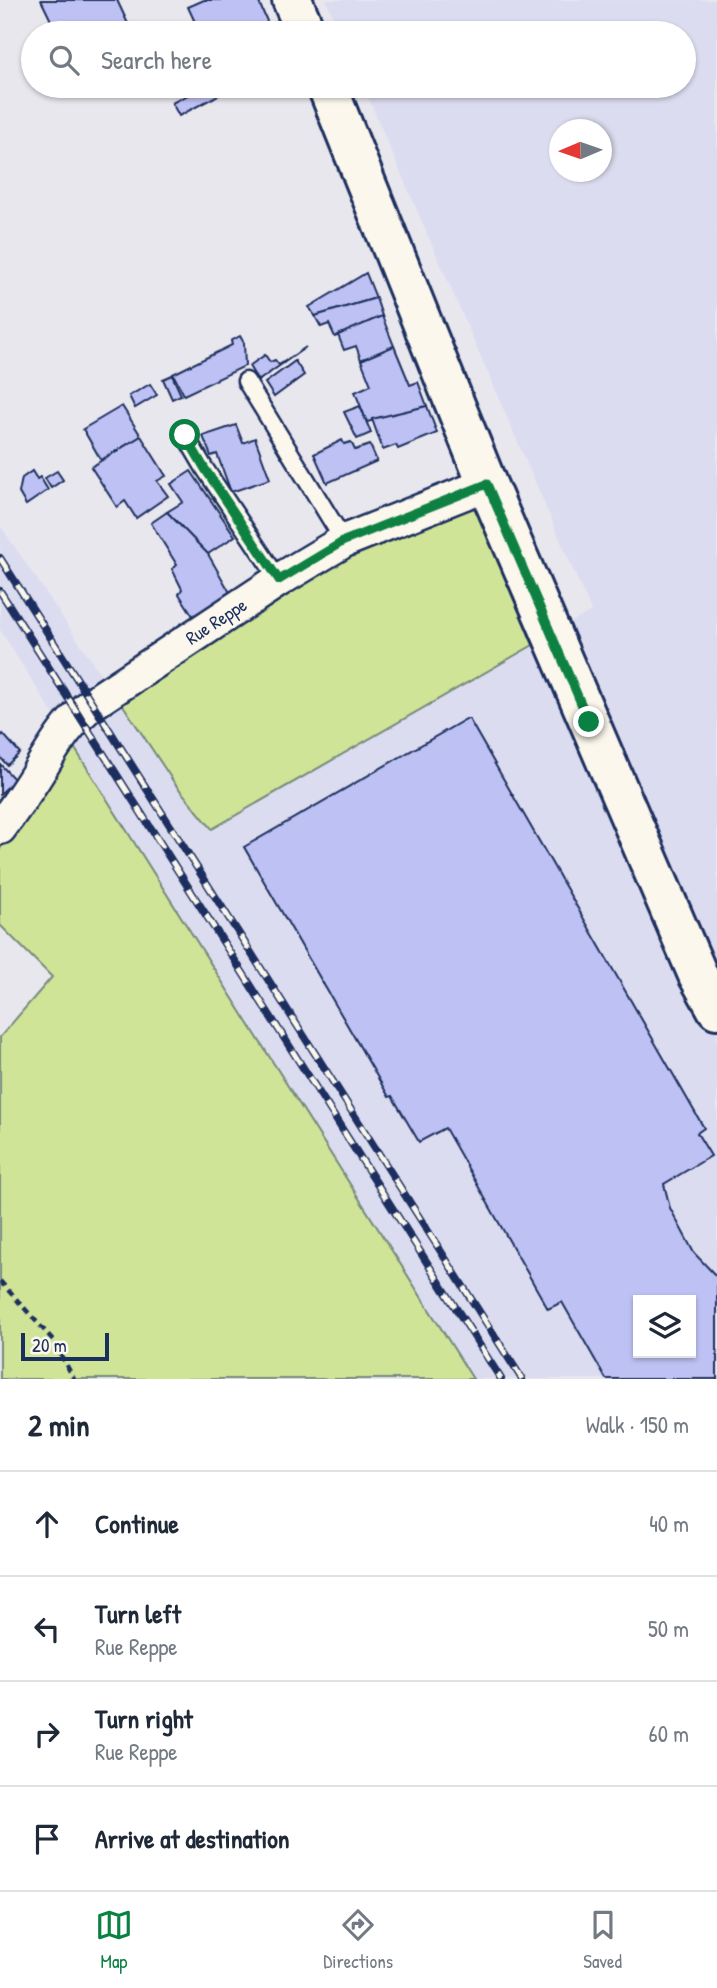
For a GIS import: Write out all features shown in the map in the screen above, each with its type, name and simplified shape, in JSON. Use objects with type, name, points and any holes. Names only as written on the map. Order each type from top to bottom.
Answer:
[{"type":"main road","points":[[292,0],[301,21]]},
{"type":"main road","points":[[332,98],[487,484],[693,962],[717,1009]]},
{"type":"street","name":"Rue Reppe","points":[[0,828],[32,783],[62,732],[78,714],[279,580],[344,541],[487,484]]},
{"type":"lane","points":[[246,381],[344,541]]},
{"type":"lane","points":[[185,435],[279,580]]},
{"type":"path","points":[[0,1281],[53,1340],[74,1379]]},
{"type":"shaded area","points":[[326,0],[717,0],[717,1379],[473,1379],[0,630],[0,525],[175,784],[212,828],[591,611],[368,98],[696,98],[696,21],[335,21]]},
{"type":"green space","points":[[470,490],[533,645],[212,829],[175,784],[113,690],[279,580]]},
{"type":"green space","points":[[72,744],[473,1379],[0,1379],[0,1037],[52,977],[0,925],[0,849]]},
{"type":"building","points":[[41,0],[117,0],[127,21],[51,21]]},
{"type":"building","points":[[204,0],[258,0],[267,21],[194,21],[188,7]]},
{"type":"building","points":[[182,98],[213,98],[179,116],[172,103]]},
{"type":"building","points":[[366,273],[376,298],[315,316],[309,307]]},
{"type":"building","points":[[376,298],[382,316],[335,337],[329,324],[321,327],[315,316]]},
{"type":"building","points":[[382,316],[394,346],[361,360],[356,346],[344,350],[338,335]]},
{"type":"building","points":[[240,336],[244,343],[245,366],[184,395],[173,374],[232,345],[231,341]]},
{"type":"building","points":[[394,346],[410,385],[418,382],[427,406],[367,422],[355,392],[371,385],[361,360]]},
{"type":"building","points":[[306,347],[258,381],[249,366],[265,355],[270,362],[275,360],[279,365]]},
{"type":"building","points":[[295,361],[304,375],[274,397],[265,383]]},
{"type":"building","points":[[172,375],[181,395],[172,399],[163,379]]},
{"type":"building","points":[[150,384],[157,395],[135,408],[129,396]]},
{"type":"building","points":[[122,406],[141,436],[101,460],[83,429]]},
{"type":"building","points":[[360,406],[371,433],[357,439],[344,412]]},
{"type":"building","points":[[427,406],[437,433],[398,449],[396,445],[383,450],[372,419]]},
{"type":"building","points":[[236,425],[243,443],[255,438],[270,479],[231,492],[217,454],[211,456],[203,436]]},
{"type":"building","points":[[141,436],[166,476],[157,481],[168,496],[136,518],[125,501],[117,507],[91,467]]},
{"type":"building","points":[[342,440],[344,444],[351,442],[355,450],[370,445],[377,461],[327,483],[314,454]]},
{"type":"building","points":[[32,471],[37,479],[40,477],[48,490],[26,505],[19,493],[22,478]]},
{"type":"building","points":[[57,471],[63,480],[51,488],[45,478]]},
{"type":"building","points":[[191,471],[235,536],[208,554],[167,512],[183,502],[171,484]]},
{"type":"building","points":[[167,512],[208,554],[232,596],[193,616],[179,594],[182,589],[172,569],[177,565],[151,523]]},
{"type":"building","points":[[469,719],[704,1128],[697,1133],[711,1156],[664,1184],[670,1208],[694,1253],[717,1277],[717,1379],[606,1379],[562,1302],[548,1309],[445,1128],[419,1142],[392,1096],[389,1097],[244,847]]},
{"type":"building","points":[[3,734],[20,753],[7,765],[0,757],[0,737]]},
{"type":"building","points":[[0,764],[15,780],[0,794]]},
{"type":"railway","points":[[0,558],[522,1379]]},
{"type":"railway","points":[[0,591],[501,1379]]},
{"type":"route","points":[[185,435],[279,580],[344,541],[487,484],[589,722]]}]
